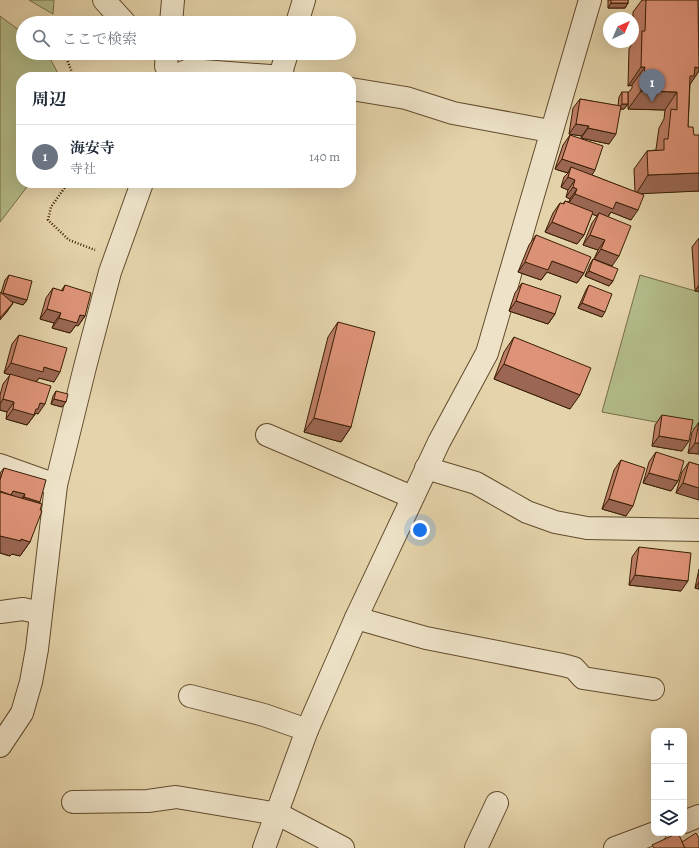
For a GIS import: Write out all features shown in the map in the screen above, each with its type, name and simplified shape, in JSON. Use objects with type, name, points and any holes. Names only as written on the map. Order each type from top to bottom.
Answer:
[{"type":"street","points":[[104,0],[119,16]]},
{"type":"street","points":[[172,16],[173,0]]},
{"type":"street","points":[[299,16],[304,0]]},
{"type":"street","points":[[264,848],[278,814],[307,730],[356,618],[426,468],[487,353],[550,131],[584,3]]},
{"type":"street","points":[[283,72],[286,60]]},
{"type":"street","points":[[166,65],[189,70],[216,72]]},
{"type":"street","points":[[356,90],[406,98],[453,113],[550,131]]},
{"type":"street","points":[[0,746],[22,714],[31,682],[37,649],[56,485],[85,367],[116,258],[140,188]]},
{"type":"street","points":[[267,435],[412,497]]},
{"type":"street","points":[[0,465],[56,485]]},
{"type":"street","points":[[426,468],[476,483],[527,512],[554,522],[587,528],[699,530]]},
{"type":"street","points":[[0,612],[23,609],[40,613]]},
{"type":"street","points":[[356,618],[426,638],[562,664],[574,668],[583,678],[653,689]]},
{"type":"street","points":[[190,696],[264,715],[307,730]]},
{"type":"street","points":[[74,802],[148,801],[176,797],[278,814],[343,848]]},
{"type":"street","points":[[476,848],[497,803]]},
{"type":"street","points":[[687,821],[699,816]]},
{"type":"street","points":[[623,847],[651,835]]},
{"type":"path","points":[[67,60],[72,72]]},
{"type":"path","points":[[64,188],[51,207],[48,220],[69,240],[116,258]]},
{"type":"green space","points":[[29,0],[54,0],[53,14]]},
{"type":"green space","points":[[0,16],[16,28],[16,60],[51,60],[57,72],[16,72],[16,188],[26,188],[0,222]]},
{"type":"green space","points":[[640,275],[699,292],[699,430],[602,412]]},
{"type":"building","points":[[611,0],[628,0],[628,3],[611,3]]},
{"type":"building","points":[[646,0],[698,0],[699,68],[695,67],[694,76],[690,76],[688,127],[693,127],[694,135],[699,135],[699,173],[648,175],[647,151],[664,150],[664,139],[668,139],[671,109],[677,110],[677,92],[641,91],[641,75],[644,75],[645,67],[641,67],[642,31],[645,31]]},
{"type":"building","points":[[622,92],[628,92],[628,104],[622,104]]},
{"type":"building","points":[[580,99],[621,106],[616,134],[588,128],[589,126],[576,124]]},
{"type":"building","points":[[570,135],[603,146],[595,170],[562,159]]},
{"type":"building","points":[[571,167],[644,195],[638,210],[616,202],[613,209],[575,194],[577,189],[573,187],[575,180],[568,177]]},
{"type":"building","points":[[565,201],[593,212],[584,235],[552,222],[560,203],[564,204]]},
{"type":"building","points":[[599,213],[631,226],[619,256],[601,249],[605,240],[590,235]]},
{"type":"building","points":[[536,235],[591,257],[584,273],[552,261],[548,270],[525,262]]},
{"type":"building","points":[[593,259],[618,269],[613,281],[589,271]]},
{"type":"building","points":[[9,275],[32,281],[27,300],[3,293]]},
{"type":"building","points":[[522,283],[561,296],[555,314],[516,301]]},
{"type":"building","points":[[65,285],[91,293],[85,316],[80,315],[77,323],[59,318],[61,313],[47,309],[53,288],[63,291]]},
{"type":"building","points":[[589,285],[612,294],[605,312],[582,303]]},
{"type":"building","points":[[0,292],[13,303],[0,318]]},
{"type":"building","points":[[338,322],[375,332],[351,427],[314,418]]},
{"type":"building","points":[[19,335],[67,348],[60,372],[44,367],[43,372],[11,363]]},
{"type":"building","points":[[514,337],[591,368],[580,395],[504,364]]},
{"type":"building","points":[[10,374],[51,386],[45,404],[40,403],[34,415],[13,409],[14,402],[3,399]]},
{"type":"building","points":[[56,391],[68,394],[66,402],[54,399]]},
{"type":"building","points":[[662,415],[693,420],[689,441],[659,436]]},
{"type":"building","points":[[699,422],[699,443],[695,443]]},
{"type":"building","points":[[656,452],[684,461],[678,481],[649,473]]},
{"type":"building","points":[[621,460],[645,468],[633,506],[609,499]]},
{"type":"building","points":[[689,462],[699,465],[699,488],[683,483]]},
{"type":"building","points":[[4,468],[46,480],[40,502],[24,497],[25,494],[13,491],[11,495],[0,491],[0,480]]},
{"type":"building","points":[[0,492],[42,504],[40,510],[42,511],[30,542],[0,536]]},
{"type":"building","points":[[639,547],[691,553],[688,581],[635,575]]},
{"type":"building","points":[[696,833],[699,838],[699,848],[685,848],[682,842]]},
{"type":"building","points":[[672,836],[679,836],[685,848],[654,848],[652,845]]},
{"type":"place","name":"海安寺","points":[[652,102]]}]
